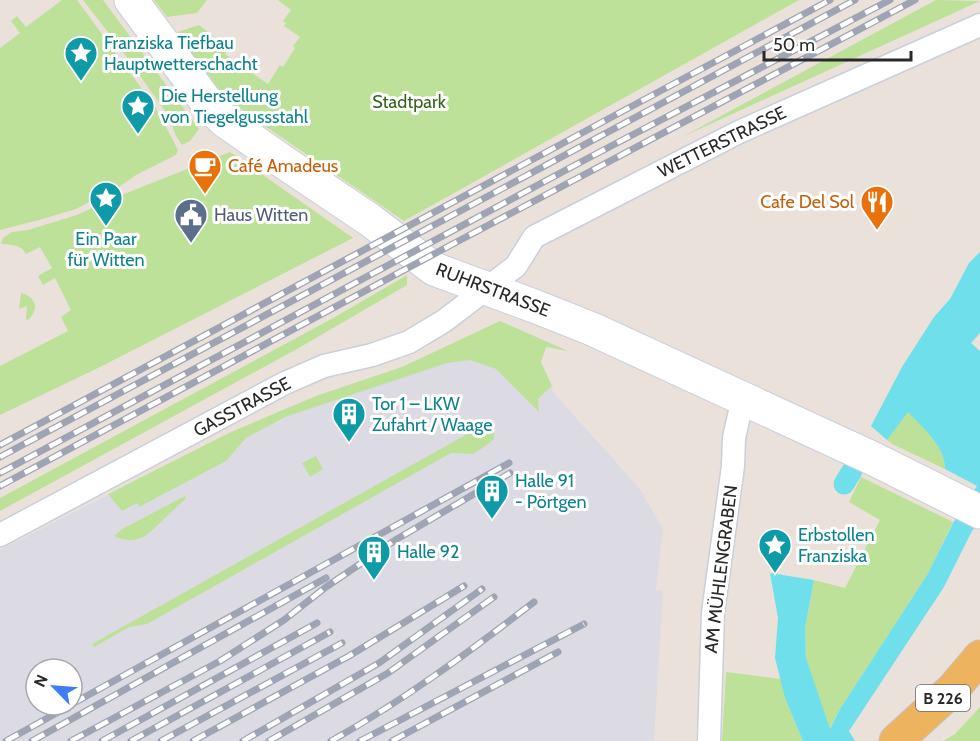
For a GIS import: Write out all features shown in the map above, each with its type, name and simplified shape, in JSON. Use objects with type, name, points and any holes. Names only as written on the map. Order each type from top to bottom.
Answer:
[{"type":"main road","name":"RUHRSTRASSE","points":[[131,1],[211,108],[225,121],[370,220],[434,269],[592,329],[874,459],[980,512]]},
{"type":"main road","name":"B 226","points":[[896,741],[953,689],[980,657]]},
{"type":"street","name":"WETTERSTRASSE","points":[[485,289],[516,266],[534,237],[739,132],[980,25]]},
{"type":"street","name":"GASSTRASSE","points":[[0,535],[285,383],[324,366],[372,355],[409,342],[444,321],[485,289]]},
{"type":"street","name":"AM MÜHLENGRABEN","points":[[709,741],[713,614],[733,466],[734,438],[743,398]]},
{"type":"shaded area","points":[[482,330],[538,399],[552,386],[553,392],[640,489],[663,529],[656,590],[663,591],[654,741],[0,741],[0,550],[229,433],[316,396],[402,367]]},
{"type":"green space","points":[[62,0],[77,0],[156,108],[178,150],[176,155],[76,209],[0,230],[0,48],[20,33],[11,21],[17,16],[26,27]]},
{"type":"green space","points":[[83,0],[103,0],[199,129],[190,141],[182,145],[168,115]]},
{"type":"green space","points":[[154,0],[207,0],[197,13],[167,17]]},
{"type":"green space","name":"Stadtpark","points":[[278,0],[799,0],[404,221],[249,115],[210,85],[179,46],[183,39],[178,32],[199,25],[228,48],[225,54],[268,84],[280,65],[283,67],[300,37],[284,26],[286,23],[283,21],[291,10]]},
{"type":"green space","points":[[936,0],[980,1],[682,137]]},
{"type":"green space","points":[[230,152],[353,238],[100,367],[0,415],[0,366],[68,331],[61,317],[71,310],[55,278],[43,285],[38,276],[52,268],[40,247],[26,254],[18,247],[1,244],[3,238],[12,232],[28,230],[77,215]]},
{"type":"green space","points":[[407,275],[407,285],[297,349],[0,511],[0,498],[335,317]]},
{"type":"green space","points":[[21,293],[30,297],[35,304],[34,312],[28,320],[26,319],[27,306],[19,309]]},
{"type":"green space","points":[[500,321],[568,351],[546,347],[541,362],[552,386],[538,399],[539,412],[496,369],[470,360],[447,363],[285,417],[246,438],[226,461],[139,507],[137,503],[122,511],[108,494],[229,433],[316,396],[402,367]]},
{"type":"green space","points":[[908,411],[937,445],[945,469],[887,440]]},
{"type":"green space","points":[[487,423],[494,432],[494,439],[473,454],[451,453],[147,624],[129,627],[94,647],[92,644]]},
{"type":"green space","points":[[316,456],[323,469],[310,477],[302,463]]},
{"type":"green space","points":[[861,477],[953,522],[927,575],[840,709],[829,730],[806,658],[805,628],[814,580],[845,588],[880,520],[849,502]]},
{"type":"green space","points":[[185,496],[186,498],[145,536],[129,540],[114,536],[122,529]]},
{"type":"green space","points":[[726,672],[781,679],[785,698],[803,741],[722,741]]},
{"type":"green space","points":[[980,707],[980,741],[943,741],[955,734]]},
{"type":"water","points":[[980,252],[980,333],[971,343],[980,351],[980,521],[972,531],[944,587],[849,731],[855,741],[803,741],[785,698],[775,658],[778,618],[770,573],[814,580],[805,628],[806,658],[830,729],[840,709],[927,575],[953,523],[977,486],[945,469],[937,445],[908,412],[887,440],[871,426],[902,367],[934,317],[950,299],[969,263]]},
{"type":"waterway","points":[[844,484],[852,471]]},
{"type":"railway","points":[[0,445],[830,0]]},
{"type":"railway","points":[[0,457],[855,0]]},
{"type":"railway","points":[[0,473],[594,155],[890,0]]},
{"type":"railway","points":[[0,486],[915,0]]},
{"type":"railway","points":[[84,697],[509,463]]},
{"type":"railway","points":[[71,741],[220,661],[284,620],[326,587],[397,539],[510,473]]},
{"type":"railway","points":[[32,741],[326,578]]},
{"type":"railway","points":[[193,741],[349,656],[464,586]]},
{"type":"railway","points":[[243,741],[379,663],[482,589]]},
{"type":"railway","points":[[269,741],[388,673],[494,597]]},
{"type":"railway","points":[[331,741],[358,726],[435,675],[534,602]]},
{"type":"railway","points":[[102,741],[317,623]]},
{"type":"railway","points":[[360,741],[584,624]]},
{"type":"railway","points":[[131,741],[330,632]]},
{"type":"railway","points":[[161,741],[342,643]]},
{"type":"railway","points":[[392,741],[558,652]]},
{"type":"railway","points":[[6,741],[49,717]]},
{"type":"place","name":"Franziska Tiefbau Hauptwetterschacht","points":[[81,82]]},
{"type":"place","name":"Die Herstellung von Tiegelgussstahl","points":[[138,135]]},
{"type":"place","name":"Café Amadeus","points":[[205,195]]},
{"type":"place","name":"Ein Paar für Witten","points":[[106,227]]},
{"type":"place","name":"Cafe Del Sol","points":[[877,231]]},
{"type":"place","name":"Haus Witten","points":[[191,244]]},
{"type":"place","name":"Tor 1 – LKW Zufahrt / Waage","points":[[349,443]]},
{"type":"place","name":"Halle 91 - Pörtgen","points":[[492,520]]},
{"type":"place","name":"Erbstollen Franziska","points":[[775,574]]},
{"type":"place","name":"Halle 92","points":[[374,581]]}]
